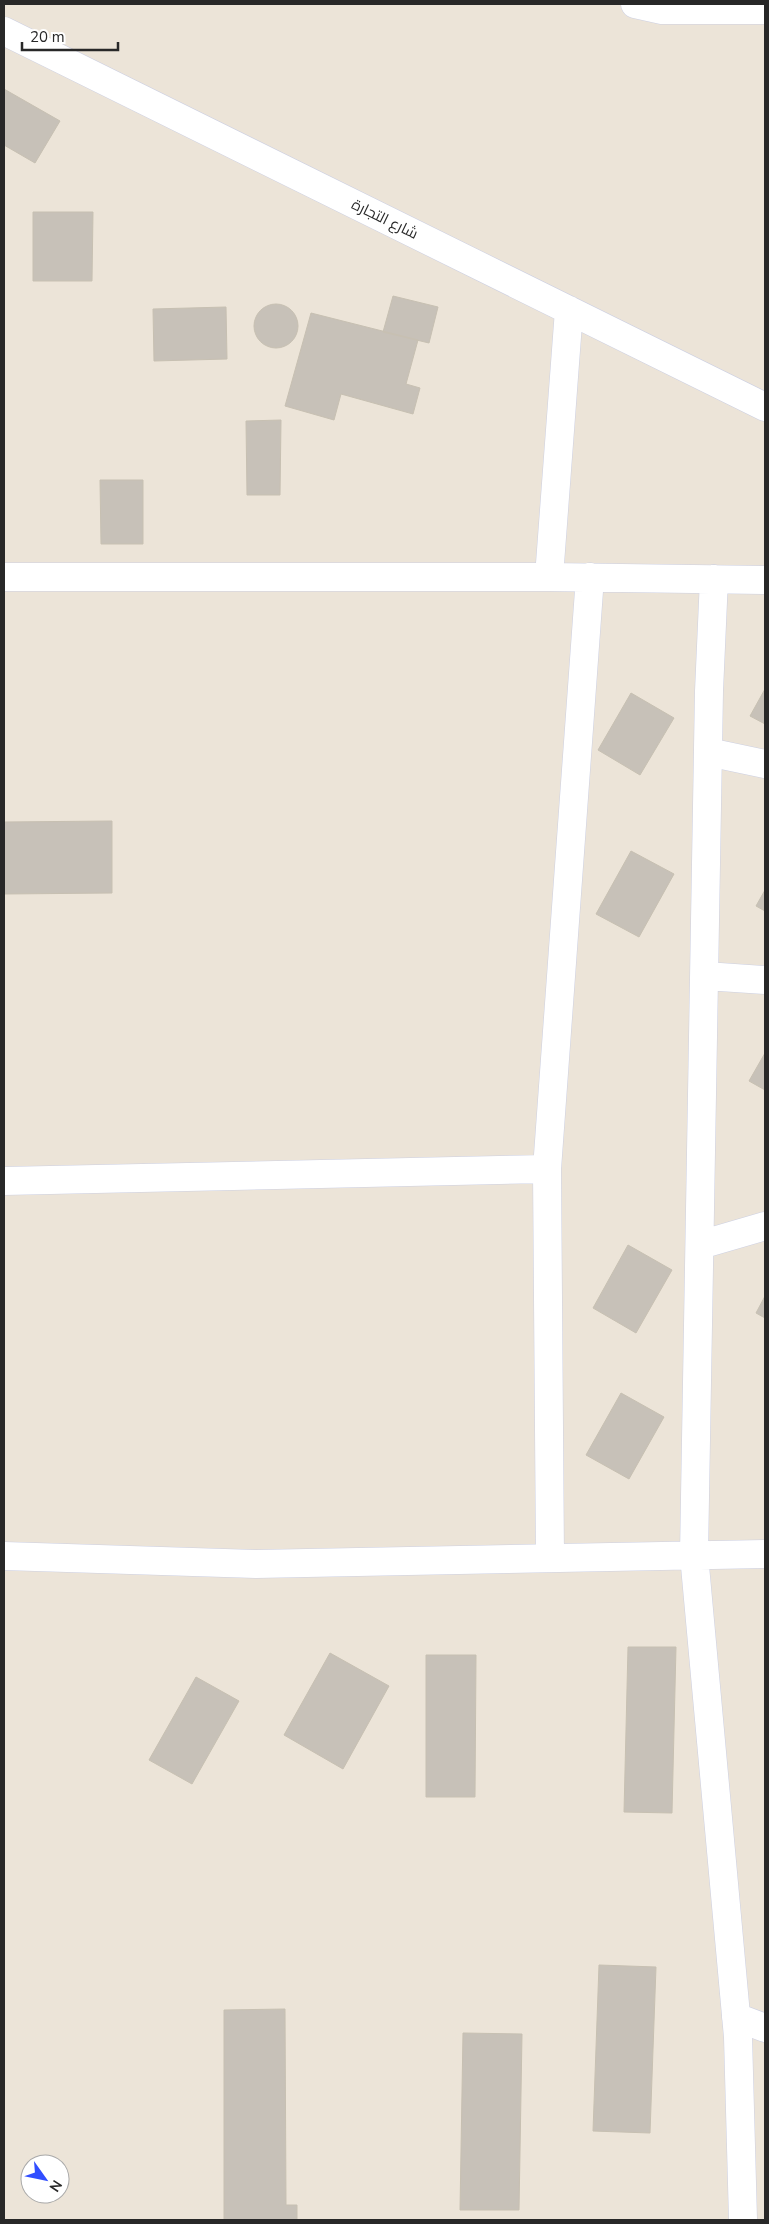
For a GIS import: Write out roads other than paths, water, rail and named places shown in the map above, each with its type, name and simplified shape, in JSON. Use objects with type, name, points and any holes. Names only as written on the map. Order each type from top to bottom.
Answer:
[{"type":"street","points":[[635,4],[662,10],[765,10]]},
{"type":"street","name":"شارع التجارة","points":[[4,31],[765,407]]},
{"type":"street","points":[[549,577],[569,310]]},
{"type":"street","points":[[4,577],[590,577],[765,580]]},
{"type":"street","points":[[550,1558],[547,1169],[590,577]]},
{"type":"street","points":[[714,579],[708,752],[694,1555],[736,2017],[743,2220]]},
{"type":"street","points":[[708,752],[765,764]]},
{"type":"street","points":[[705,976],[765,980]]},
{"type":"street","points":[[4,1181],[547,1169]]},
{"type":"street","points":[[700,1245],[765,1226]]},
{"type":"street","points":[[4,1556],[256,1564],[765,1554]]},
{"type":"street","points":[[736,2017],[765,2028]]}]
